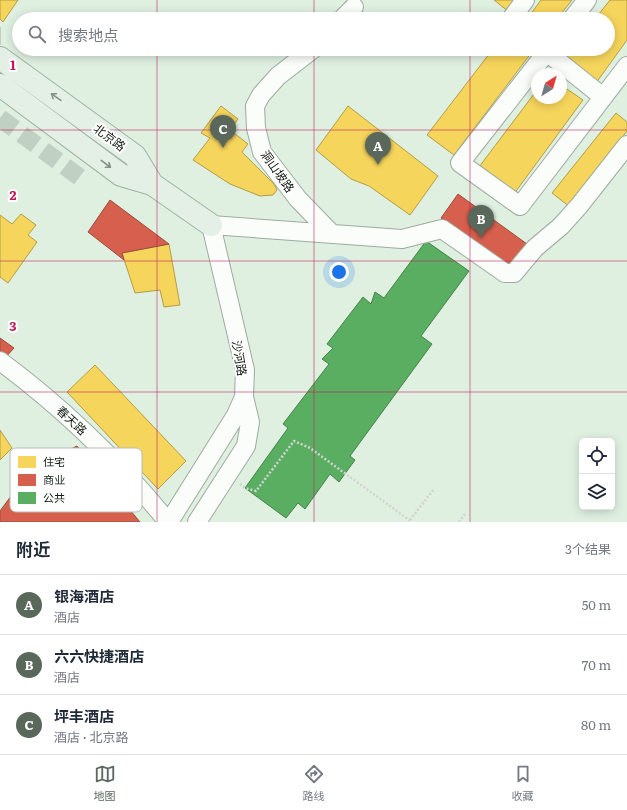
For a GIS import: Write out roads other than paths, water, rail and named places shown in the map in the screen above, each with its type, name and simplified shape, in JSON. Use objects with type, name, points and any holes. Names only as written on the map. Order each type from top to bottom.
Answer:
[{"type":"main road","name":"北京路","points":[[0,58],[135,156],[152,184],[210,224]]},
{"type":"main road","points":[[0,85],[121,175],[152,184]]},
{"type":"street","points":[[516,12],[525,0]]},
{"type":"street","points":[[578,12],[587,0]]},
{"type":"street","name":"洞山坡路","points":[[304,56],[278,76],[261,95],[255,106],[256,128],[262,152],[298,199],[331,233]]},
{"type":"street","points":[[541,56],[460,162],[520,206],[627,66]]},
{"type":"street","points":[[553,56],[603,97]]},
{"type":"street","points":[[210,224],[402,239],[442,229],[505,273],[514,273],[535,248],[561,226],[579,206],[627,145]]},
{"type":"street","name":"沙河路","points":[[169,522],[236,415],[244,396],[245,370],[210,224]]},
{"type":"street","name":"春天路","points":[[0,361],[40,391],[102,448]]},
{"type":"street","points":[[197,522],[246,446],[250,422],[244,396]]},
{"type":"street","name":"春天路","points":[[142,491],[169,522]]},
{"type":"tunnel","points":[[0,118],[86,182]]},
{"type":"place","name":"坪丰酒店","points":[[223,148]]},
{"type":"place","name":"银海酒店","points":[[378,165]]},
{"type":"place","name":"六六快捷酒店","points":[[481,238]]}]
